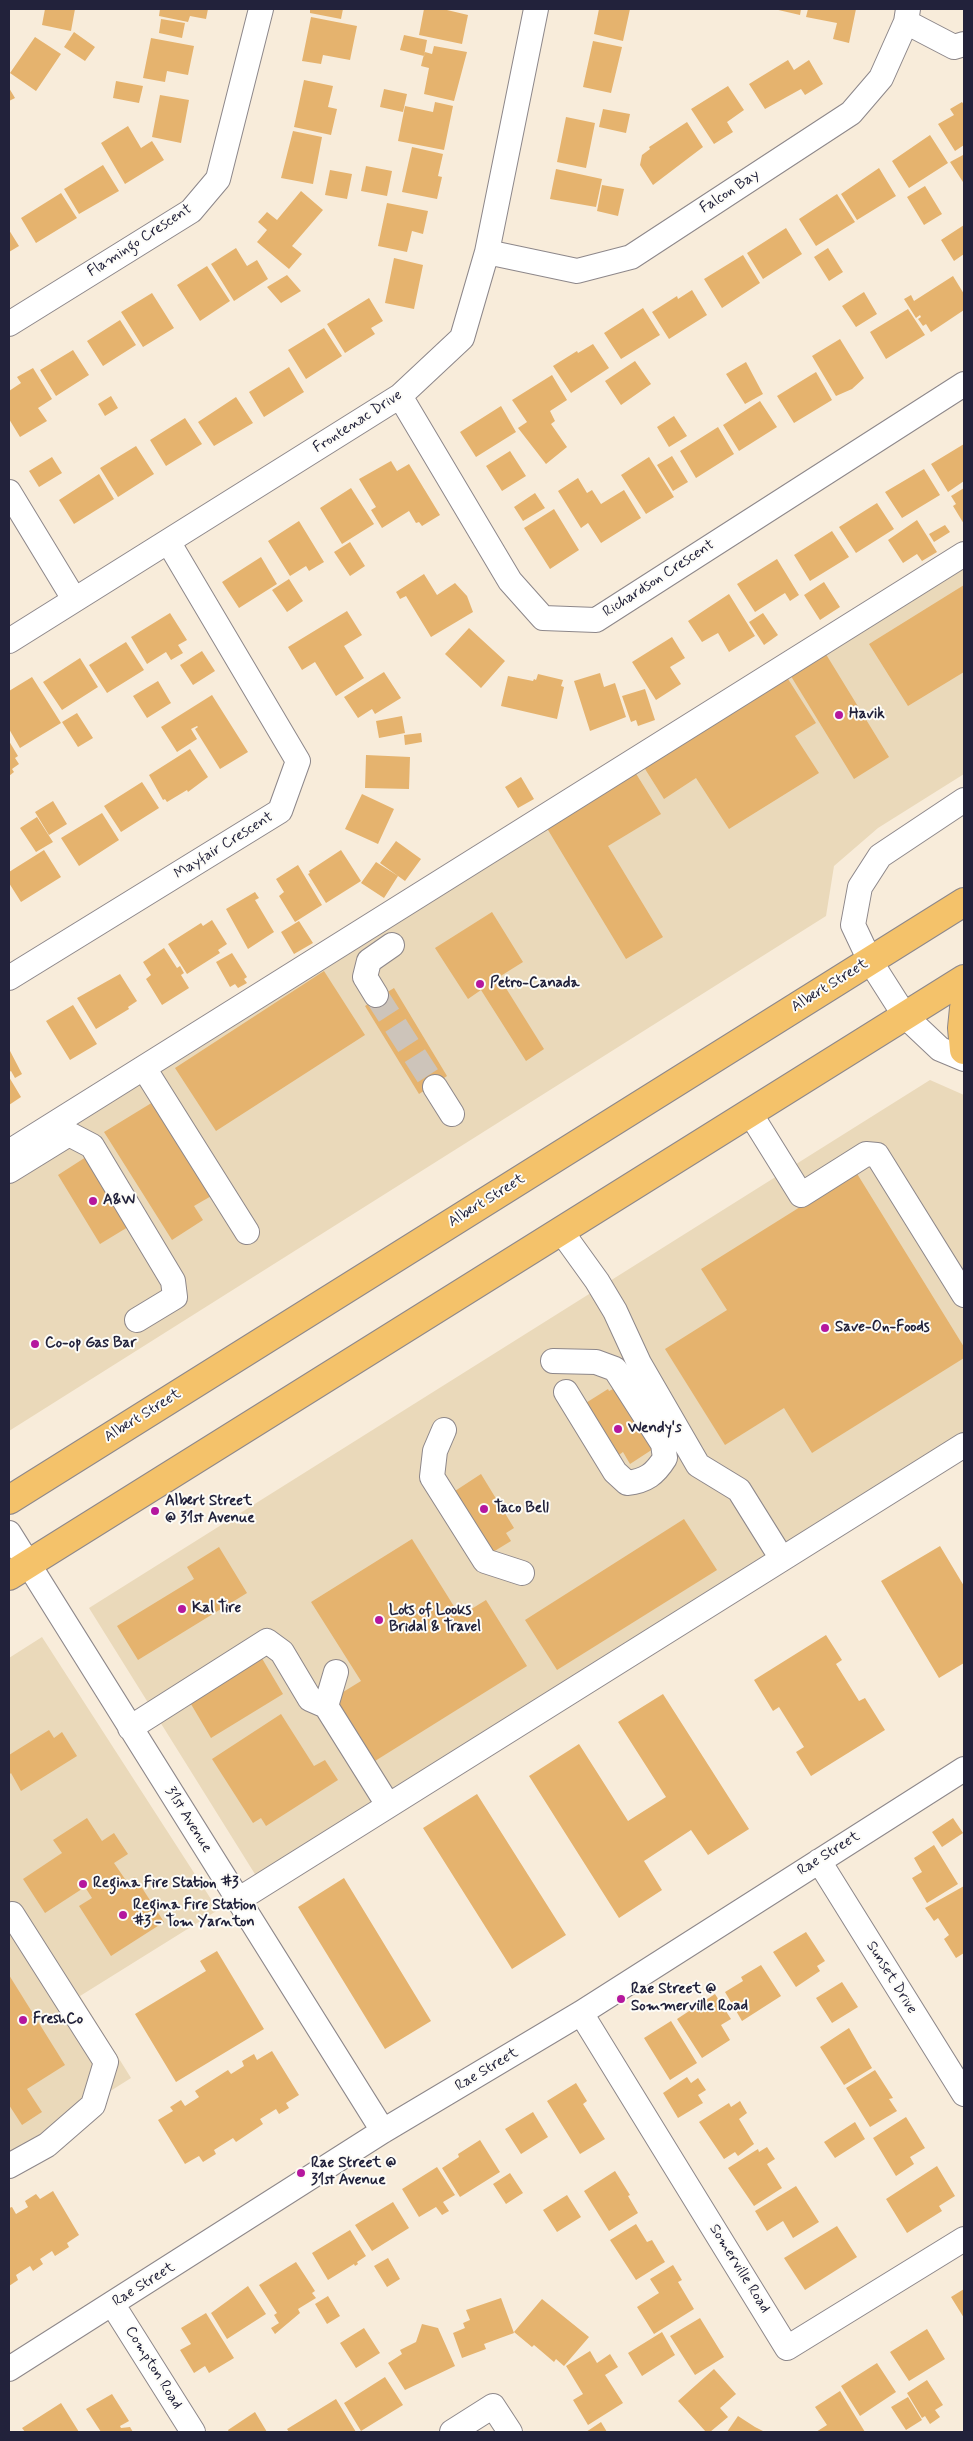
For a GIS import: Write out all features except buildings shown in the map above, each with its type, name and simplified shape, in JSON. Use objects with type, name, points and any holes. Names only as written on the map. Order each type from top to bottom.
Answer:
[{"type":"main road","name":"Albert Street","points":[[9,1500],[964,902]]},
{"type":"main road","points":[[18,1570],[964,979]]},
{"type":"main road","points":[[964,1008],[962,1028],[964,1050]]},
{"type":"street","name":"Flamingo Crescent","points":[[9,324],[191,211],[218,179],[261,9]]},
{"type":"street","name":"Frontenac Drive","points":[[9,641],[400,396],[462,338],[487,252],[536,9]]},
{"type":"street","name":"Falcon Bay","points":[[487,252],[577,270],[631,257],[851,113],[881,78],[907,15]]},
{"type":"street","points":[[907,15],[954,47],[964,44]]},
{"type":"street","name":"Richardson Crescent","points":[[400,396],[510,581],[544,618],[596,620],[964,384]]},
{"type":"street","points":[[9,492],[74,599]]},
{"type":"street","name":"Mayfair Crescent","points":[[9,978],[280,811],[298,761],[169,542]]},
{"type":"street","points":[[9,1152],[964,554]]},
{"type":"street","points":[[964,800],[880,856],[860,887],[853,925],[870,961],[905,1016],[940,1048],[964,1059]]},
{"type":"street","points":[[376,995],[365,977],[369,961],[392,945]]},
{"type":"street","points":[[144,1068],[247,1232]]},
{"type":"street","points":[[435,1087],[452,1114]]},
{"type":"street","points":[[750,1113],[801,1195],[866,1154],[877,1155],[964,1295]]},
{"type":"street","points":[[9,1171],[68,1134],[92,1146],[173,1281],[175,1297],[137,1320]]},
{"type":"street","points":[[561,1231],[615,1311],[639,1362],[698,1465],[739,1490],[782,1559]]},
{"type":"street","points":[[553,1361],[596,1362],[615,1370],[662,1444],[664,1458],[655,1473],[640,1482],[627,1483],[615,1472],[566,1392]]},
{"type":"street","points":[[444,1430],[435,1451],[432,1476],[485,1562],[522,1573]]},
{"type":"street","points":[[238,1900],[964,1445]]},
{"type":"street","name":"31st Avenue","points":[[9,1533],[18,1570],[130,1728],[383,2132]]},
{"type":"street","points":[[130,1728],[267,1642],[282,1652],[310,1699],[326,1706],[388,1805]]},
{"type":"street","points":[[326,1706],[336,1672]]},
{"type":"street","name":"Rae Street","points":[[9,2369],[113,2305],[383,2132],[582,2013],[818,1861],[963,1774]]},
{"type":"street","name":"Sunset Drive","points":[[818,1861],[964,2094]]},
{"type":"street","points":[[9,2166],[47,2145],[93,2105],[106,2062],[10,1913]]},
{"type":"street","name":"Somerville Road","points":[[582,2013],[787,2348],[964,2239]]},
{"type":"street","name":"Compton Road","points":[[113,2305],[193,2432]]},
{"type":"street","points":[[452,2432],[493,2406],[510,2432]]},
{"type":"shaded area","points":[[964,555],[964,774],[878,828],[834,866],[826,916],[9,1431],[9,1159]]},
{"type":"shaded area","points":[[930,1080],[964,1095],[964,1435],[258,1879],[89,1608]]},
{"type":"shaded area","points":[[42,1637],[218,1910],[80,1996],[131,2078],[9,2155],[9,1658]]},
{"type":"tunnel","points":[[376,995],[435,1087]]},
{"type":"place","name":"Havik","points":[[839,715]]},
{"type":"place","name":"Petro-Canada","points":[[480,984]]},
{"type":"place","name":"A&W","points":[[93,1201]]},
{"type":"place","name":"Save-On-Foods","points":[[825,1328]]},
{"type":"place","name":"Co-op Gas Bar","points":[[35,1344]]},
{"type":"place","name":"Wendy's","points":[[618,1429]]},
{"type":"place","name":"Taco Bell","points":[[484,1509]]},
{"type":"place","name":"Albert Street @ 31st Avenue","points":[[155,1511]]},
{"type":"place","name":"Kal Tire","points":[[182,1609]]},
{"type":"place","name":"Lots of Looks Bridal & Travel","points":[[379,1620]]},
{"type":"place","name":"Regina Fire Station #3","points":[[83,1884]]},
{"type":"place","name":"Regina Fire Station #3 - Tom Yarnton","points":[[123,1915]]},
{"type":"place","name":"Rae Street @ Sommerville Road","points":[[621,1999]]},
{"type":"place","name":"FreshCo","points":[[23,2020]]},
{"type":"place","name":"Rae Street @ 31st Avenue","points":[[301,2173]]}]
